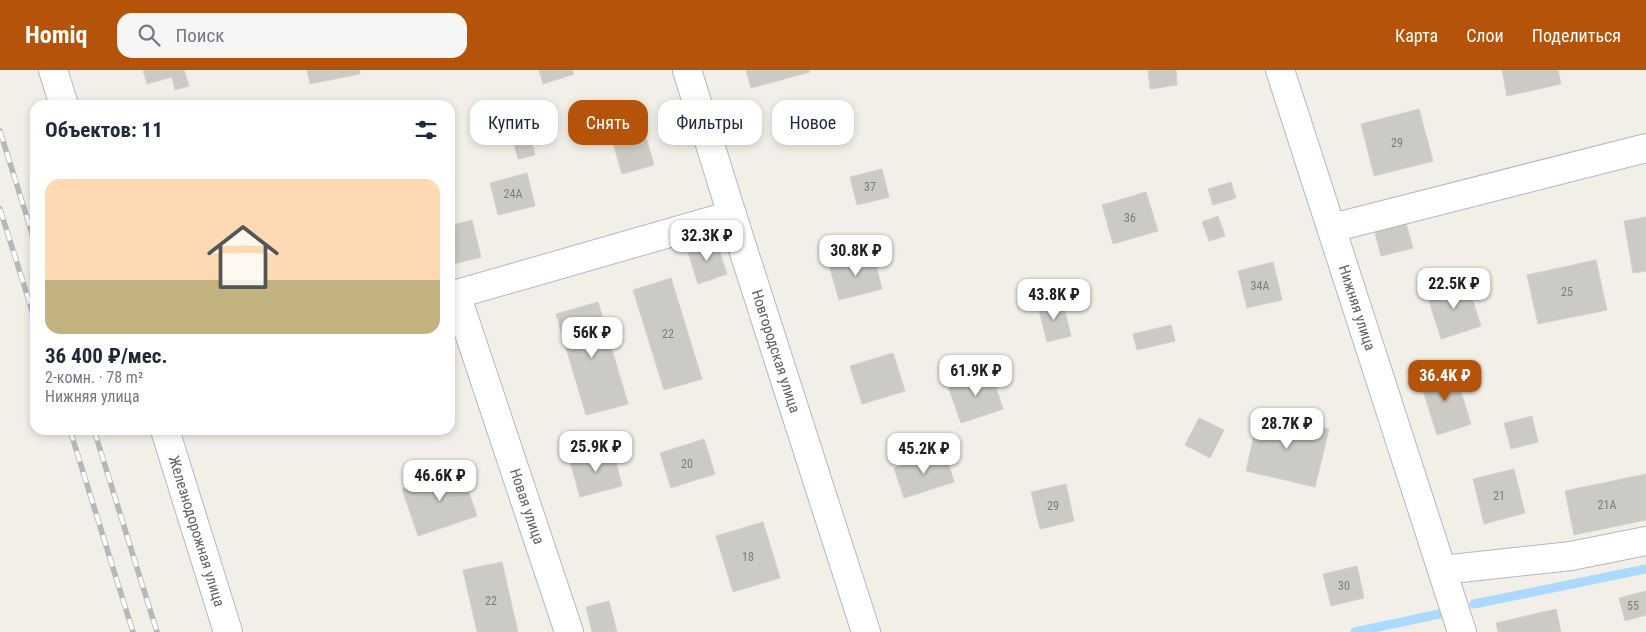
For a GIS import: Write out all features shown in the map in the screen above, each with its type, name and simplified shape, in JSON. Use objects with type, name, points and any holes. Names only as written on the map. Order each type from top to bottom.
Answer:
[{"type":"street","points":[[53,70],[62,100]]},
{"type":"street","name":"Новгородская улица","points":[[687,70],[866,632]]},
{"type":"street","name":"Нижняя улица","points":[[1280,70],[1462,632]]},
{"type":"street","points":[[1332,228],[1646,148]]},
{"type":"street","points":[[455,294],[732,215]]},
{"type":"street","name":"Новая улица","points":[[455,301],[569,632]]},
{"type":"street","name":"Железнодорожная улица","points":[[167,435],[228,632]]},
{"type":"street","points":[[1442,570],[1572,556],[1646,541]]},
{"type":"building","points":[[143,70],[184,70],[189,86],[175,90],[172,77],[147,84]]},
{"type":"building","points":[[307,70],[360,70],[360,74],[310,84]]},
{"type":"building","points":[[539,70],[572,70],[574,74],[543,84]]},
{"type":"building","points":[[746,70],[809,70],[810,72],[751,88]]},
{"type":"building","points":[[1148,70],[1176,70],[1177,85],[1150,89]]},
{"type":"building","points":[[1502,70],[1558,70],[1561,84],[1507,96]]},
{"type":"building","points":[[1419,109],[1433,161],[1374,176],[1361,124]]},
{"type":"building","points":[[648,144],[654,165],[622,174],[614,145]]},
{"type":"building","points":[[514,145],[532,145],[535,155],[518,159]]},
{"type":"building","points":[[882,169],[889,197],[857,205],[850,177]]},
{"type":"building","points":[[527,173],[535,206],[498,215],[490,183]]},
{"type":"building","points":[[1231,182],[1236,198],[1213,205],[1208,189]]},
{"type":"building","points":[[1146,192],[1158,231],[1113,244],[1102,205]]},
{"type":"building","points":[[1218,216],[1225,236],[1209,241],[1202,222]]},
{"type":"building","points":[[1646,217],[1646,271],[1633,273],[1624,221]]},
{"type":"building","points":[[472,220],[481,257],[455,264],[455,225]]},
{"type":"building","points":[[1405,220],[1413,248],[1381,256],[1374,229]]},
{"type":"building","points":[[716,240],[727,274],[698,284],[687,249]]},
{"type":"building","points":[[873,254],[882,289],[839,300],[829,265]]},
{"type":"building","points":[[1596,260],[1607,310],[1538,324],[1527,275]]},
{"type":"building","points":[[1273,262],[1282,300],[1247,308],[1238,271]]},
{"type":"building","points":[[671,278],[702,379],[664,390],[633,290]]},
{"type":"building","points":[[1467,282],[1481,326],[1441,339],[1427,294]]},
{"type":"building","points":[[1062,300],[1071,336],[1047,342],[1038,306]]},
{"type":"building","points":[[598,302],[628,404],[586,415],[556,314]]},
{"type":"building","points":[[1171,325],[1175,341],[1137,350],[1133,334]]},
{"type":"building","points":[[893,353],[905,391],[862,404],[850,366]]},
{"type":"building","points":[[1454,370],[1471,424],[1437,435],[1420,381]]},
{"type":"building","points":[[991,372],[1003,409],[961,423],[948,386]]},
{"type":"building","points":[[1259,413],[1329,429],[1315,487],[1246,471]]},
{"type":"building","points":[[1532,416],[1538,442],[1511,449],[1504,423]]},
{"type":"building","points":[[1199,418],[1224,430],[1210,458],[1185,445]]},
{"type":"building","points":[[704,439],[715,474],[671,488],[660,453]]},
{"type":"building","points":[[613,450],[622,486],[580,497],[570,461]]},
{"type":"building","points":[[945,451],[954,482],[904,498],[894,468]]},
{"type":"building","points":[[461,469],[477,516],[418,536],[402,489]]},
{"type":"building","points":[[1514,469],[1525,513],[1484,524],[1473,479]]},
{"type":"building","points":[[1646,474],[1646,520],[1574,535],[1565,491]]},
{"type":"building","points":[[1066,484],[1074,521],[1040,529],[1031,492]]},
{"type":"building","points":[[763,522],[780,578],[733,592],[716,536]]},
{"type":"building","points":[[502,562],[518,632],[477,632],[463,570]]},
{"type":"building","points":[[1357,566],[1364,598],[1331,606],[1323,574]]},
{"type":"building","points":[[1646,591],[1646,615],[1625,621],[1619,598]]},
{"type":"building","points":[[609,601],[617,632],[592,632],[586,607]]},
{"type":"building","points":[[1556,609],[1561,632],[1498,632],[1496,623]]},
{"type":"waterway","points":[[1474,604],[1646,569]]},
{"type":"waterway","points":[[1355,632],[1444,613]]},
{"type":"railway","points":[[0,131],[30,227]]},
{"type":"railway","points":[[0,209],[30,304]]},
{"type":"railway","points":[[72,435],[133,632]]},
{"type":"railway","points":[[96,435],[157,632]]}]
